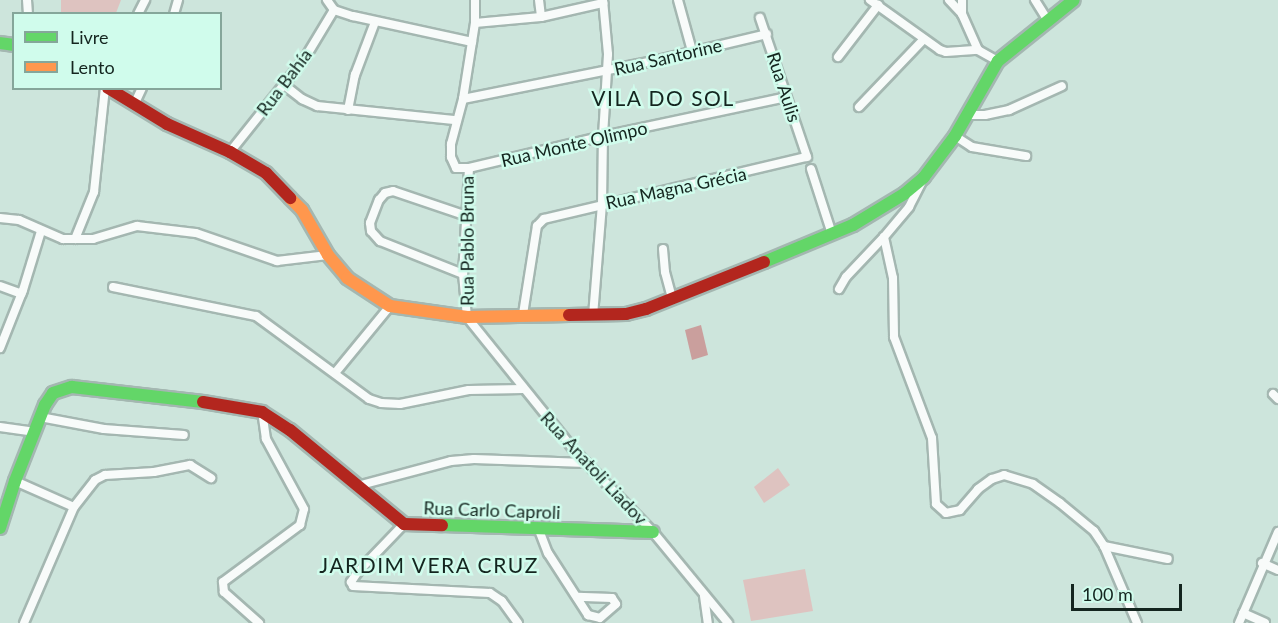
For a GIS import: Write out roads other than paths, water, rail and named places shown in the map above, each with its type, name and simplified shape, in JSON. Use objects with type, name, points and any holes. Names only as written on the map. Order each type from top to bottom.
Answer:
[{"type":"street","points":[[327,0],[334,10],[375,22],[472,42]]},
{"type":"street","name":"Rua Pablo Bruna","points":[[467,317],[463,274],[469,168],[456,168],[452,163],[451,144],[463,99],[475,24],[475,0]]},
{"type":"street","points":[[539,0],[542,17]]},
{"type":"street","points":[[678,0],[692,51]]},
{"type":"street","points":[[870,0],[946,52],[978,50],[998,61]]},
{"type":"street","points":[[949,0],[962,14],[978,50]]},
{"type":"street","points":[[962,0],[962,14]]},
{"type":"street","points":[[1035,0],[1047,19]]},
{"type":"street","points":[[839,289],[846,277],[909,207],[924,177],[955,136],[998,61],[1047,19],[1074,0]]},
{"type":"street","points":[[475,24],[542,17],[603,2],[608,38],[608,71],[603,136],[602,205],[593,316]]},
{"type":"street","points":[[838,57],[878,5]]},
{"type":"street","name":"Rua Bahía","points":[[230,152],[305,58],[334,10]]},
{"type":"street","name":"Rua Aulis","points":[[759,18],[767,34],[807,157]]},
{"type":"street","points":[[348,110],[355,75],[375,22]]},
{"type":"street","name":"Rua Santorine","points":[[463,99],[608,71],[767,34]]},
{"type":"street","points":[[859,107],[924,39]]},
{"type":"street","points":[[284,85],[310,104],[348,110],[456,120]]},
{"type":"street","points":[[967,115],[986,116],[1009,111],[1062,87]]},
{"type":"street","points":[[75,239],[94,192],[107,90]]},
{"type":"street","points":[[135,105],[141,90]]},
{"type":"street","points":[[121,92],[135,105],[184,133],[230,152],[266,173],[284,189],[307,218],[328,255],[359,288],[390,306],[467,317],[523,314],[593,316],[638,312],[832,234],[870,216],[924,177]]},
{"type":"street","name":"Rua Monte Olimpo","points":[[469,168],[603,136],[786,98]]},
{"type":"street","points":[[955,136],[972,147],[1026,156]]},
{"type":"street","name":"Rua Magna Grécia","points":[[523,314],[537,226],[544,219],[807,157]]},
{"type":"street","points":[[811,170],[832,234]]},
{"type":"street","points":[[463,274],[380,241],[370,231],[370,223],[379,200],[385,193],[393,191],[467,216]]},
{"type":"street","points":[[0,218],[19,220],[63,239],[93,239],[137,226],[196,233],[277,261],[328,255]]},
{"type":"street","points":[[0,348],[22,294],[41,231]]},
{"type":"street","points":[[884,237],[893,278],[894,337],[932,438],[936,504],[940,510],[953,513],[960,510],[978,489],[992,479],[1004,475],[1020,478],[1060,503],[1094,531],[1104,546],[1137,623]]},
{"type":"street","points":[[663,249],[665,272],[672,299]]},
{"type":"street","points":[[0,286],[22,294]]},
{"type":"street","points":[[112,287],[256,316],[266,321],[369,399],[389,405],[469,390],[522,389]]},
{"type":"street","points":[[335,373],[390,306]]},
{"type":"street","name":"Rua Anatoli Liadov","points":[[467,317],[522,389],[586,463],[653,531],[704,596],[708,623]]},
{"type":"street","points":[[0,528],[34,432],[53,393],[72,387],[184,399],[262,412],[266,439],[302,503],[304,516],[293,531],[223,582],[224,592],[259,623]]},
{"type":"street","name":"Rua Carlo Caproli","points":[[262,412],[290,430],[404,524],[539,530],[653,531]]},
{"type":"street","points":[[40,417],[104,429],[184,435]]},
{"type":"street","points":[[0,427],[34,432]]},
{"type":"street","points":[[357,486],[451,461],[474,459],[586,463]]},
{"type":"street","points":[[24,623],[74,507],[89,486],[105,475],[154,472],[190,465],[211,478]]},
{"type":"street","points":[[15,481],[74,507]]},
{"type":"street","points":[[404,524],[357,573],[351,582],[353,586],[490,593],[502,601],[518,623]]},
{"type":"street","points":[[539,530],[544,545],[577,597]]},
{"type":"street","points":[[1239,623],[1278,532]]},
{"type":"street","points":[[1104,546],[1168,559]]},
{"type":"street","points":[[1263,563],[1278,570]]},
{"type":"street","points":[[704,596],[728,623]]},
{"type":"street","points":[[1243,613],[1265,623]]},
{"type":"district","name":"VILA DO SOL","points":[[663,98]]},
{"type":"district","name":"JARDIM VERA CRUZ","points":[[429,565]]}]
